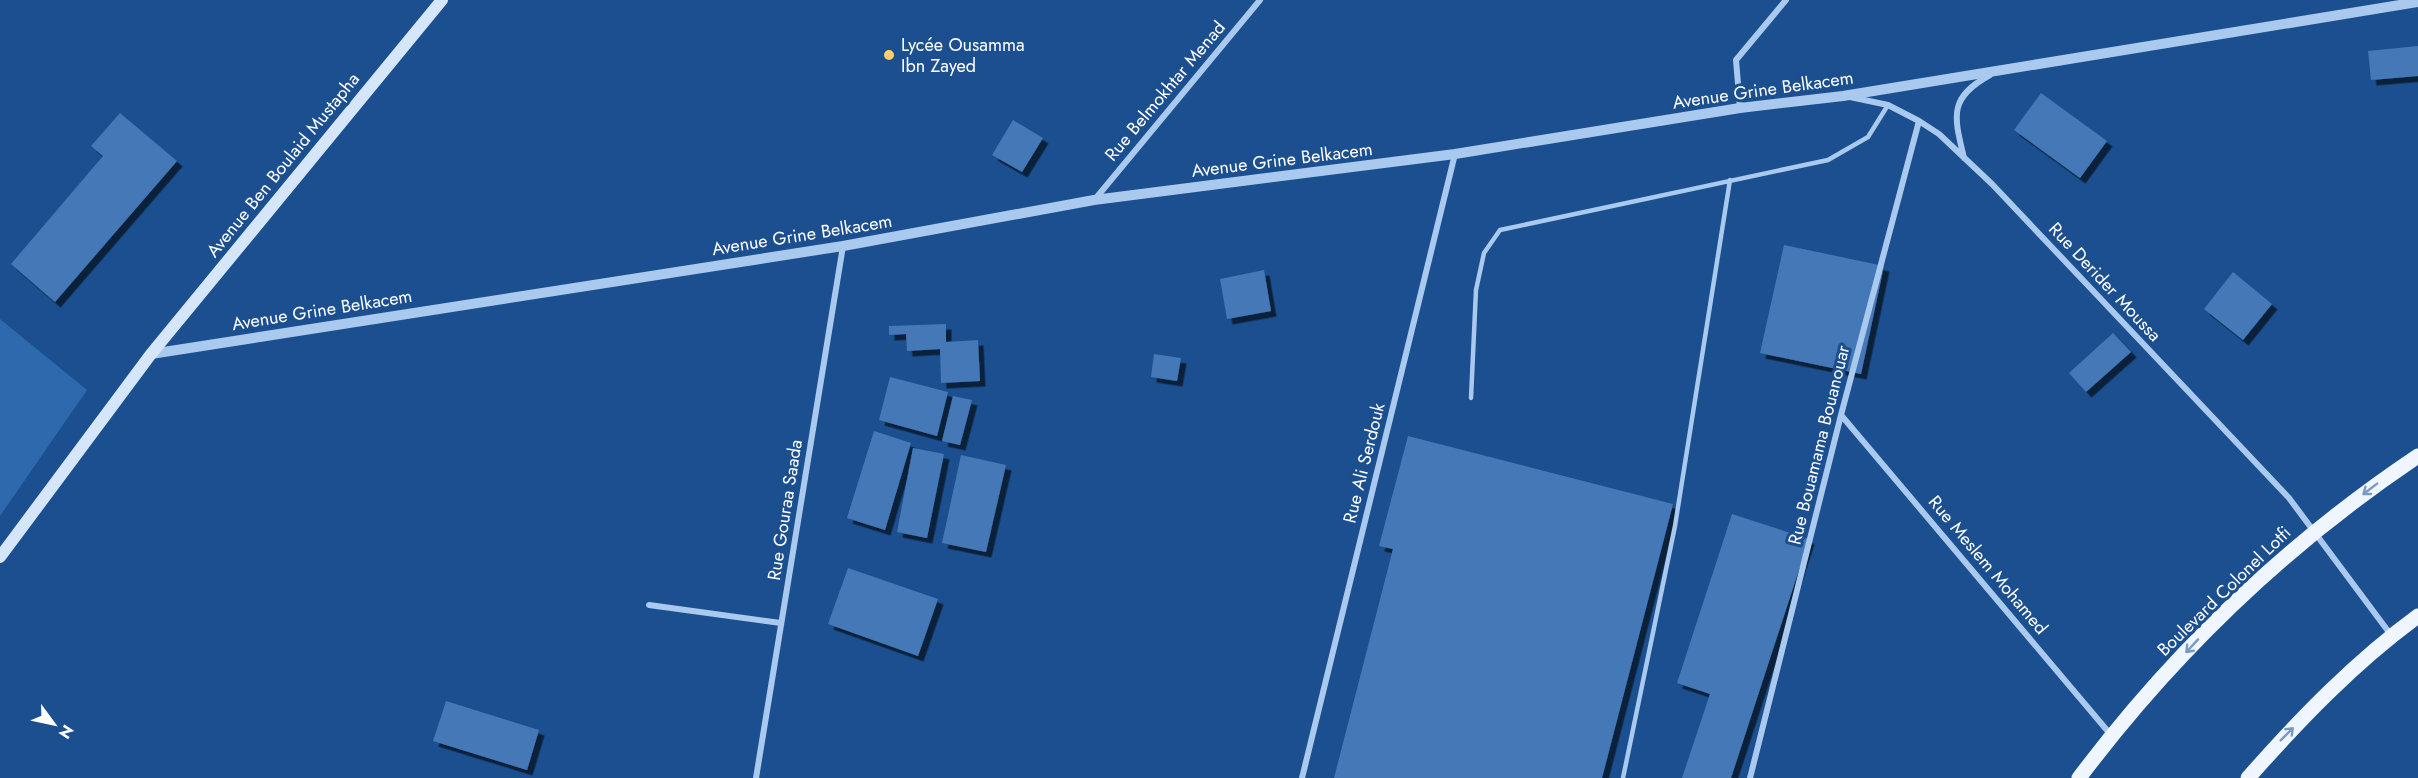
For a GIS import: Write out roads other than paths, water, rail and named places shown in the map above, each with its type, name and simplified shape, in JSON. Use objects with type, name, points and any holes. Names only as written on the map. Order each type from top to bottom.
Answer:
[{"type":"main road","name":"Avenue Ben Boulaid Mustapha","points":[[0,557],[151,354],[442,0]]},
{"type":"main road","name":"Boulevard Colonel Lotfi","points":[[2079,778],[2111,735],[2207,630],[2315,531],[2418,456]]},
{"type":"main road","points":[[2248,778],[2334,688],[2391,635],[2418,616]]},
{"type":"street","name":"Rue Belmokhtar Menad","points":[[1094,200],[1260,0]]},
{"type":"street","points":[[1740,108],[1736,60],[1786,0]]},
{"type":"street","name":"Avenue Grine Belkacem","points":[[151,354],[843,246],[1094,200],[1455,154],[1740,108],[1844,96],[2418,2]]},
{"type":"street","points":[[1965,159],[1957,126],[1956,109],[1961,96],[1974,84],[2000,69]]},
{"type":"street","name":"Rue Derider Moussa","points":[[1844,96],[1888,105],[1919,121],[1939,134],[1992,184],[2289,498],[2391,635]]},
{"type":"street","name":"Rue Bouamama Bouanouar","points":[[1750,778],[1841,415],[1919,121]]},
{"type":"street","name":"Rue Ali Serdouk","points":[[1302,778],[1455,154]]},
{"type":"street","name":"Rue Gouraa Saada","points":[[756,778],[843,246]]},
{"type":"street","name":"Rue Meslem Mohamed","points":[[1841,415],[2111,735]]},
{"type":"street","points":[[650,605],[781,623]]},
{"type":"lane","points":[[1472,398],[1476,290],[1484,253],[1500,230],[1828,160],[1868,136],[1888,105]]},
{"type":"lane","points":[[1623,778],[1677,515],[1730,180]]},
{"type":"place","name":"Lycée Ousamma Ibn Zayed","points":[[889,55]]}]
